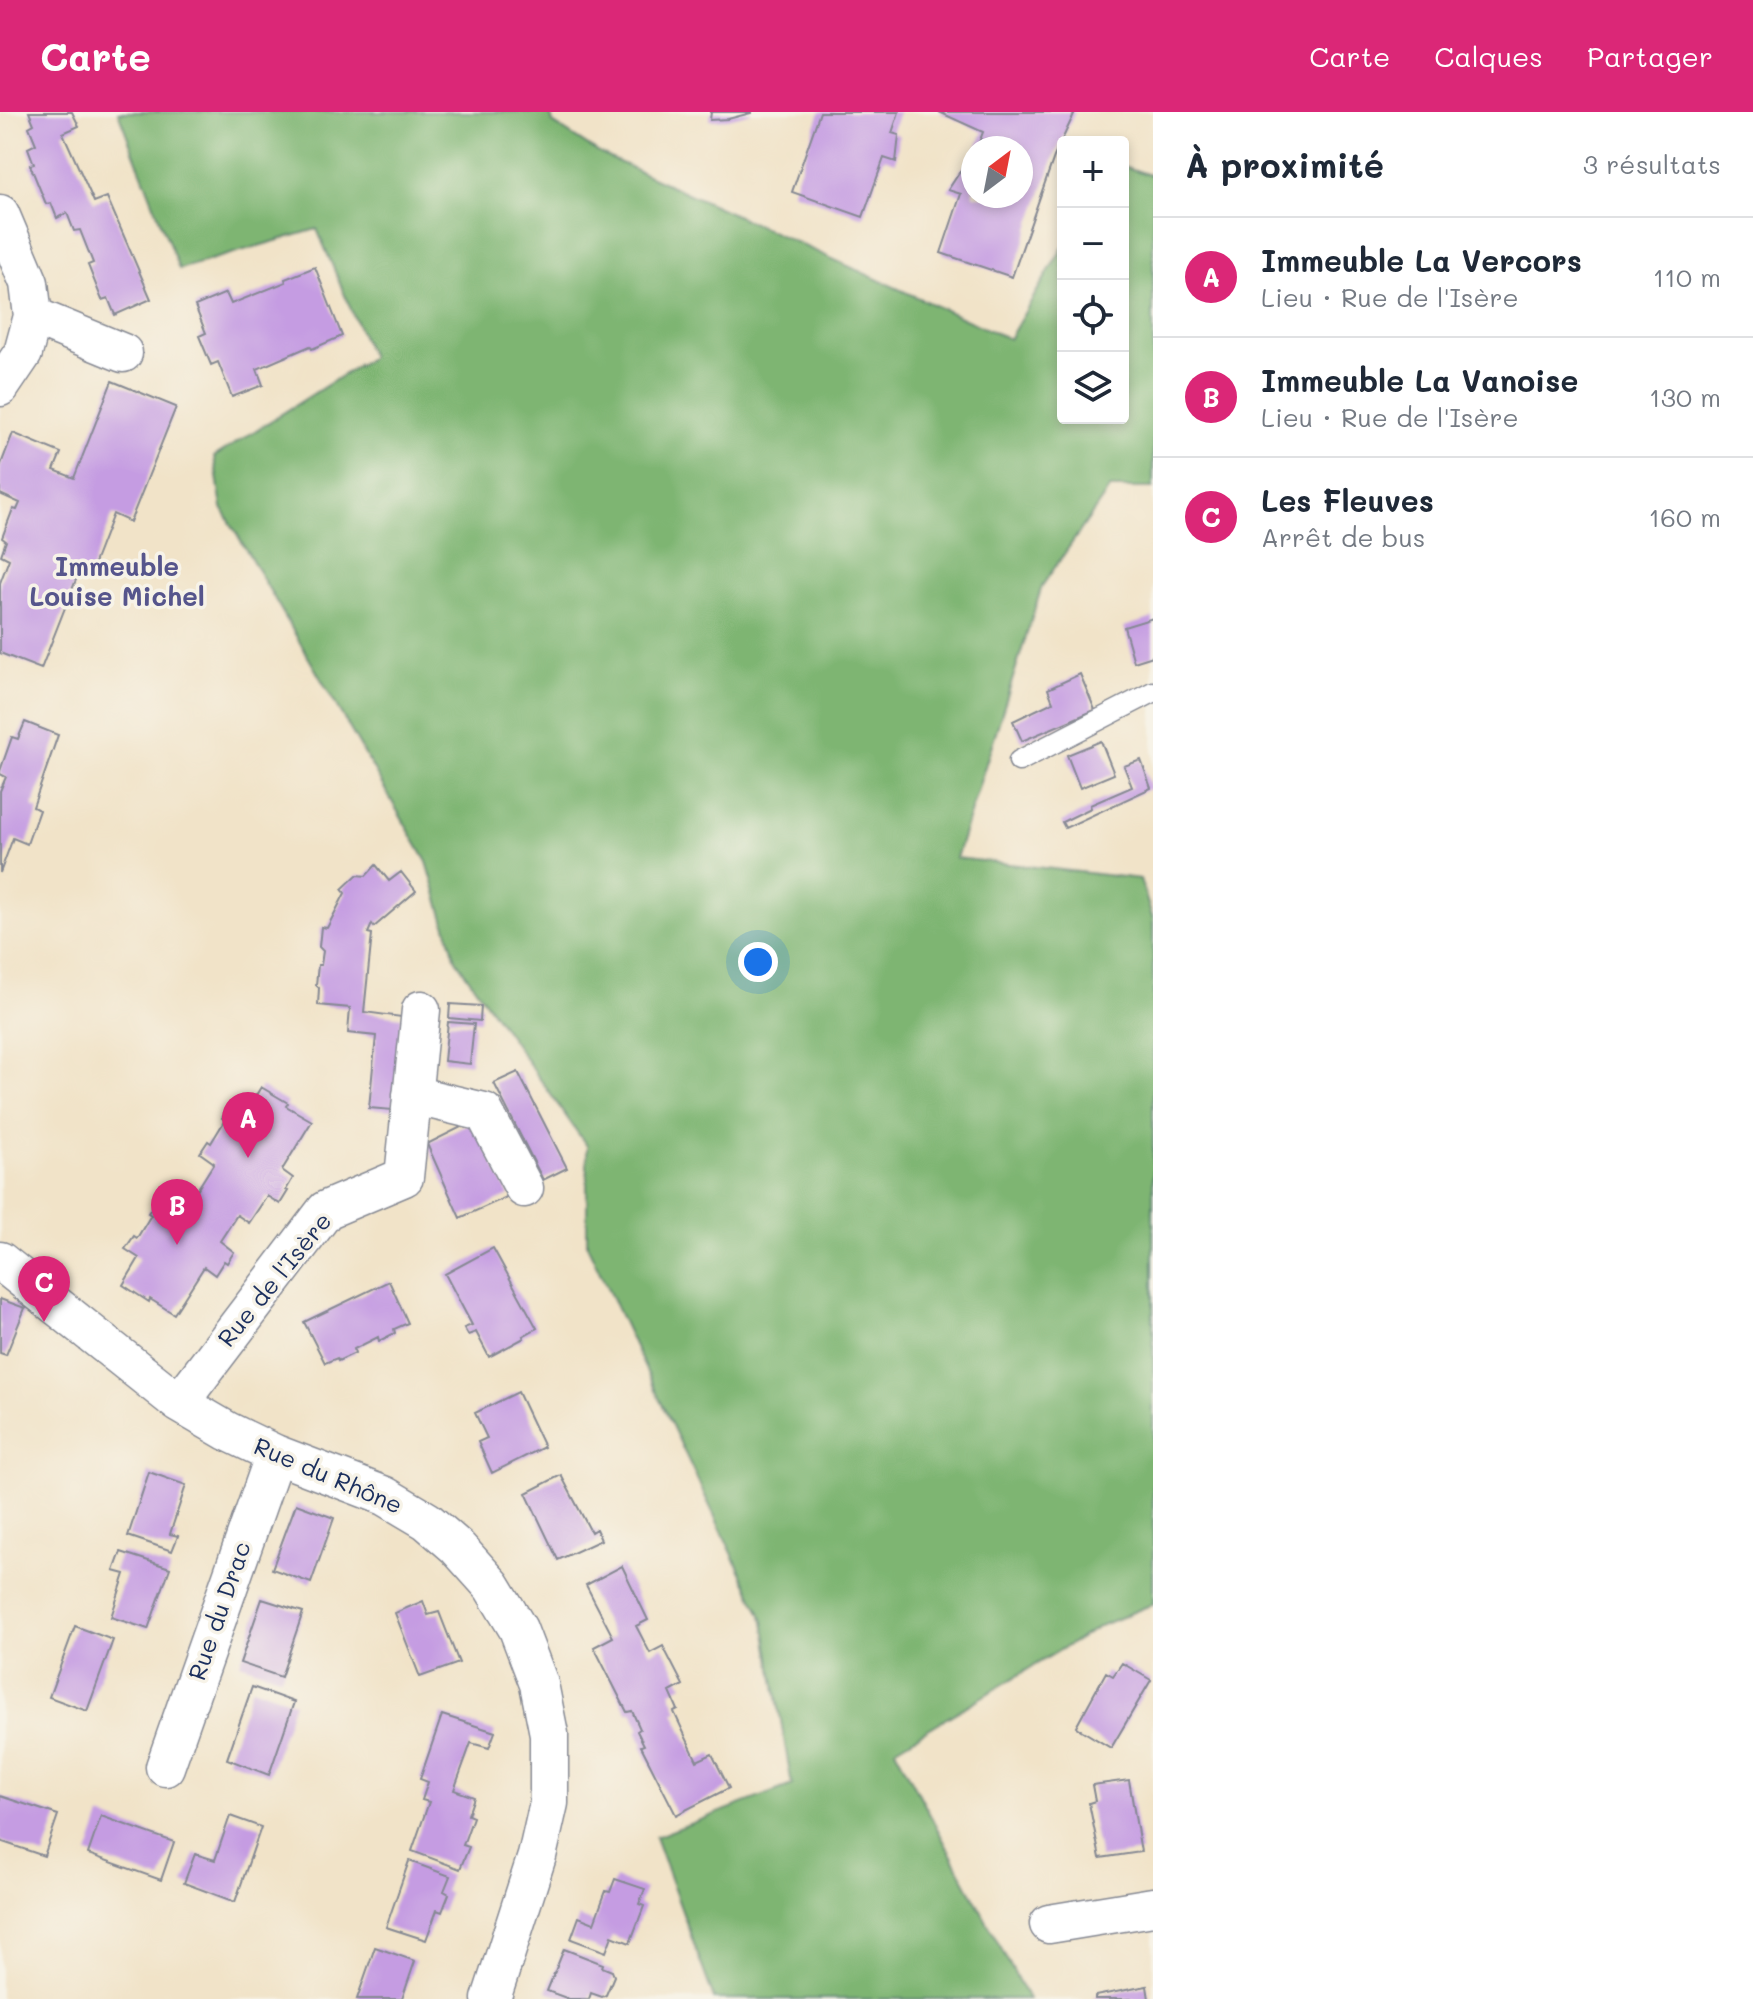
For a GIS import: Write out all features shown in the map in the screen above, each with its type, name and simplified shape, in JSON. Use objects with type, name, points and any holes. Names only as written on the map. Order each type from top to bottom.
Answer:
[{"type":"street","points":[[0,214],[29,283],[33,316],[23,353],[0,387]]},
{"type":"street","points":[[33,316],[123,353]]},
{"type":"street","name":"Rue de l'Isère","points":[[179,1403],[326,1210],[404,1177],[421,1010]]},
{"type":"street","points":[[412,1095],[484,1112],[524,1188]]},
{"type":"street","name":"Rue du Rhône","points":[[0,1261],[179,1403],[275,1454],[385,1496],[427,1521],[457,1547],[492,1586],[518,1629],[539,1684],[549,1734],[549,1803],[537,1856],[491,1999]]},
{"type":"street","name":"Rue du Drac","points":[[165,1767],[275,1454]]},
{"type":"street","points":[[1049,1924],[1153,1907]]},
{"type":"lane","points":[[1019,761],[1153,692]]},
{"type":"green space","points":[[118,112],[550,112],[553,123],[601,154],[1009,339],[1057,257],[1057,424],[1129,424],[1129,168],[1153,176],[1153,488],[1110,488],[1042,586],[956,858],[1140,879],[1153,920],[1153,1604],[1102,1625],[895,1749],[1028,1999],[714,1999],[655,1837],[792,1785],[764,1621],[587,1245],[587,1146],[456,960],[427,862],[222,508],[214,457],[371,357],[317,229],[179,269]]},
{"type":"building","points":[[29,112],[72,112],[79,126],[63,133],[94,202],[107,197],[151,299],[115,315],[108,298],[102,300],[88,265],[93,263],[80,230],[74,231],[67,213],[57,218],[51,203],[46,204],[30,165],[34,164],[28,148],[36,144],[29,127],[34,124]]},
{"type":"building","points":[[711,112],[751,112],[751,113],[710,120]]},
{"type":"building","points":[[820,112],[899,112],[892,133],[899,135],[896,162],[884,158],[863,217],[792,192]]},
{"type":"building","points":[[939,112],[1075,112],[1064,136],[1057,136],[1057,151],[1012,277],[941,253],[961,194],[961,208],[1033,208],[1033,136],[982,136],[983,132]]},
{"type":"building","points":[[961,170],[961,194],[948,190]]},
{"type":"building","points":[[315,267],[342,336],[257,369],[263,385],[232,397],[218,362],[211,365],[199,336],[206,333],[195,306],[226,293],[231,304]]},
{"type":"building","points":[[112,381],[176,407],[130,522],[113,514],[89,576],[79,572],[41,669],[0,653],[0,583],[9,559],[1,555],[6,541],[2,538],[13,509],[17,510],[20,503],[0,494],[0,467],[13,433],[61,453],[54,470],[74,478]]},
{"type":"building","points":[[1153,618],[1153,656],[1134,662],[1124,627]]},
{"type":"building","points":[[1080,674],[1095,710],[1022,741],[1013,721],[1053,702],[1048,689]]},
{"type":"building","points":[[25,722],[58,735],[33,807],[39,810],[27,844],[13,838],[0,873],[0,791],[6,777],[0,771],[12,737],[18,739]]},
{"type":"building","points":[[1101,741],[1114,774],[1080,788],[1067,755]]},
{"type":"building","points":[[1141,760],[1151,788],[1065,828],[1062,822],[1091,808],[1090,805],[1132,787],[1124,766]]},
{"type":"building","points":[[376,865],[389,881],[401,872],[416,891],[374,927],[372,924],[368,933],[372,934],[364,1012],[402,1017],[393,1110],[369,1108],[376,1036],[348,1033],[350,1008],[318,1005],[319,988],[316,985],[323,951],[319,947],[321,927],[327,928],[345,893],[342,889],[357,875],[366,876]]},
{"type":"building","points":[[450,1004],[481,1006],[480,1021],[449,1018]]},
{"type":"building","points":[[448,1022],[474,1024],[470,1064],[444,1061]]},
{"type":"building","points":[[518,1072],[567,1168],[543,1180],[494,1083]]},
{"type":"building","points":[[261,1087],[312,1121],[282,1170],[293,1178],[280,1204],[267,1196],[249,1223],[237,1215],[220,1241],[234,1252],[227,1263],[224,1261],[215,1275],[204,1267],[174,1314],[123,1285],[139,1258],[125,1249],[134,1236],[137,1238],[157,1200],[170,1208],[186,1183],[197,1190],[214,1163],[200,1153],[208,1141],[211,1143],[231,1104],[245,1113]]},
{"type":"building","points":[[473,1121],[509,1196],[460,1218],[427,1144]]},
{"type":"building","points":[[493,1248],[537,1328],[489,1357],[476,1332],[468,1335],[464,1328],[472,1325],[445,1274]]},
{"type":"building","points":[[389,1281],[408,1323],[379,1341],[378,1337],[354,1349],[355,1353],[325,1363],[304,1322]]},
{"type":"building","points":[[0,1299],[25,1308],[6,1355],[0,1353]]},
{"type":"building","points":[[518,1392],[544,1447],[492,1473],[478,1442],[487,1438],[475,1413]]},
{"type":"building","points":[[149,1472],[186,1485],[170,1534],[178,1536],[172,1551],[128,1536]]},
{"type":"building","points":[[561,1475],[591,1532],[596,1529],[601,1540],[558,1560],[526,1493]]},
{"type":"building","points":[[296,1504],[334,1518],[311,1583],[272,1569]]},
{"type":"building","points":[[121,1552],[170,1568],[148,1629],[111,1617],[125,1574],[114,1571]]},
{"type":"building","points":[[622,1566],[648,1620],[636,1626],[650,1653],[663,1646],[683,1685],[670,1692],[678,1710],[674,1712],[697,1761],[712,1754],[729,1788],[676,1815],[641,1746],[644,1745],[637,1731],[640,1729],[632,1711],[627,1712],[594,1647],[613,1637],[586,1585]]},
{"type":"building","points":[[262,1599],[303,1612],[281,1677],[240,1663]]},
{"type":"building","points":[[423,1601],[428,1615],[439,1612],[459,1663],[420,1677],[395,1613]]},
{"type":"building","points":[[75,1626],[113,1640],[87,1711],[49,1697]]},
{"type":"building","points":[[1122,1663],[1151,1680],[1111,1748],[1076,1727],[1106,1672],[1113,1676]]},
{"type":"building","points":[[252,1687],[294,1702],[269,1775],[227,1759]]},
{"type":"building","points":[[442,1715],[495,1732],[489,1748],[471,1743],[454,1790],[474,1797],[468,1815],[473,1817],[463,1845],[469,1847],[460,1869],[412,1851],[429,1802],[422,1800],[428,1782],[420,1779]]},
{"type":"building","points":[[1129,1780],[1141,1852],[1100,1858],[1089,1803],[1095,1801],[1092,1785]]},
{"type":"building","points":[[0,1796],[58,1815],[44,1856],[0,1841]]},
{"type":"building","points":[[101,1816],[174,1842],[161,1880],[88,1854]]},
{"type":"building","points":[[230,1816],[261,1827],[235,1902],[184,1883],[195,1854],[215,1860]]},
{"type":"building","points":[[409,1861],[450,1876],[444,1891],[449,1894],[442,1912],[437,1910],[426,1940],[386,1927]]},
{"type":"building","points":[[615,1879],[645,1889],[639,1904],[644,1906],[630,1943],[612,1936],[606,1952],[571,1939],[579,1917],[594,1923],[606,1891],[610,1892]]},
{"type":"building","points":[[375,1947],[415,1961],[402,1999],[357,1999]]},
{"type":"building","points":[[564,1949],[603,1964],[602,1967],[612,1971],[614,1976],[606,1995],[602,1997],[591,1993],[589,1999],[569,1999],[547,1991]]},
{"type":"building","points":[[1147,1986],[1149,1999],[1095,1999],[1095,1996]]},
{"type":"place","name":"Immeuble La Vercors","points":[[248,1158]]},
{"type":"place","name":"Immeuble La Vanoise","points":[[177,1245]]},
{"type":"place","name":"Les Fleuves","points":[[44,1322]]},
{"type":"district","name":"Immeuble Louise Michel","points":[[117,582]]}]
